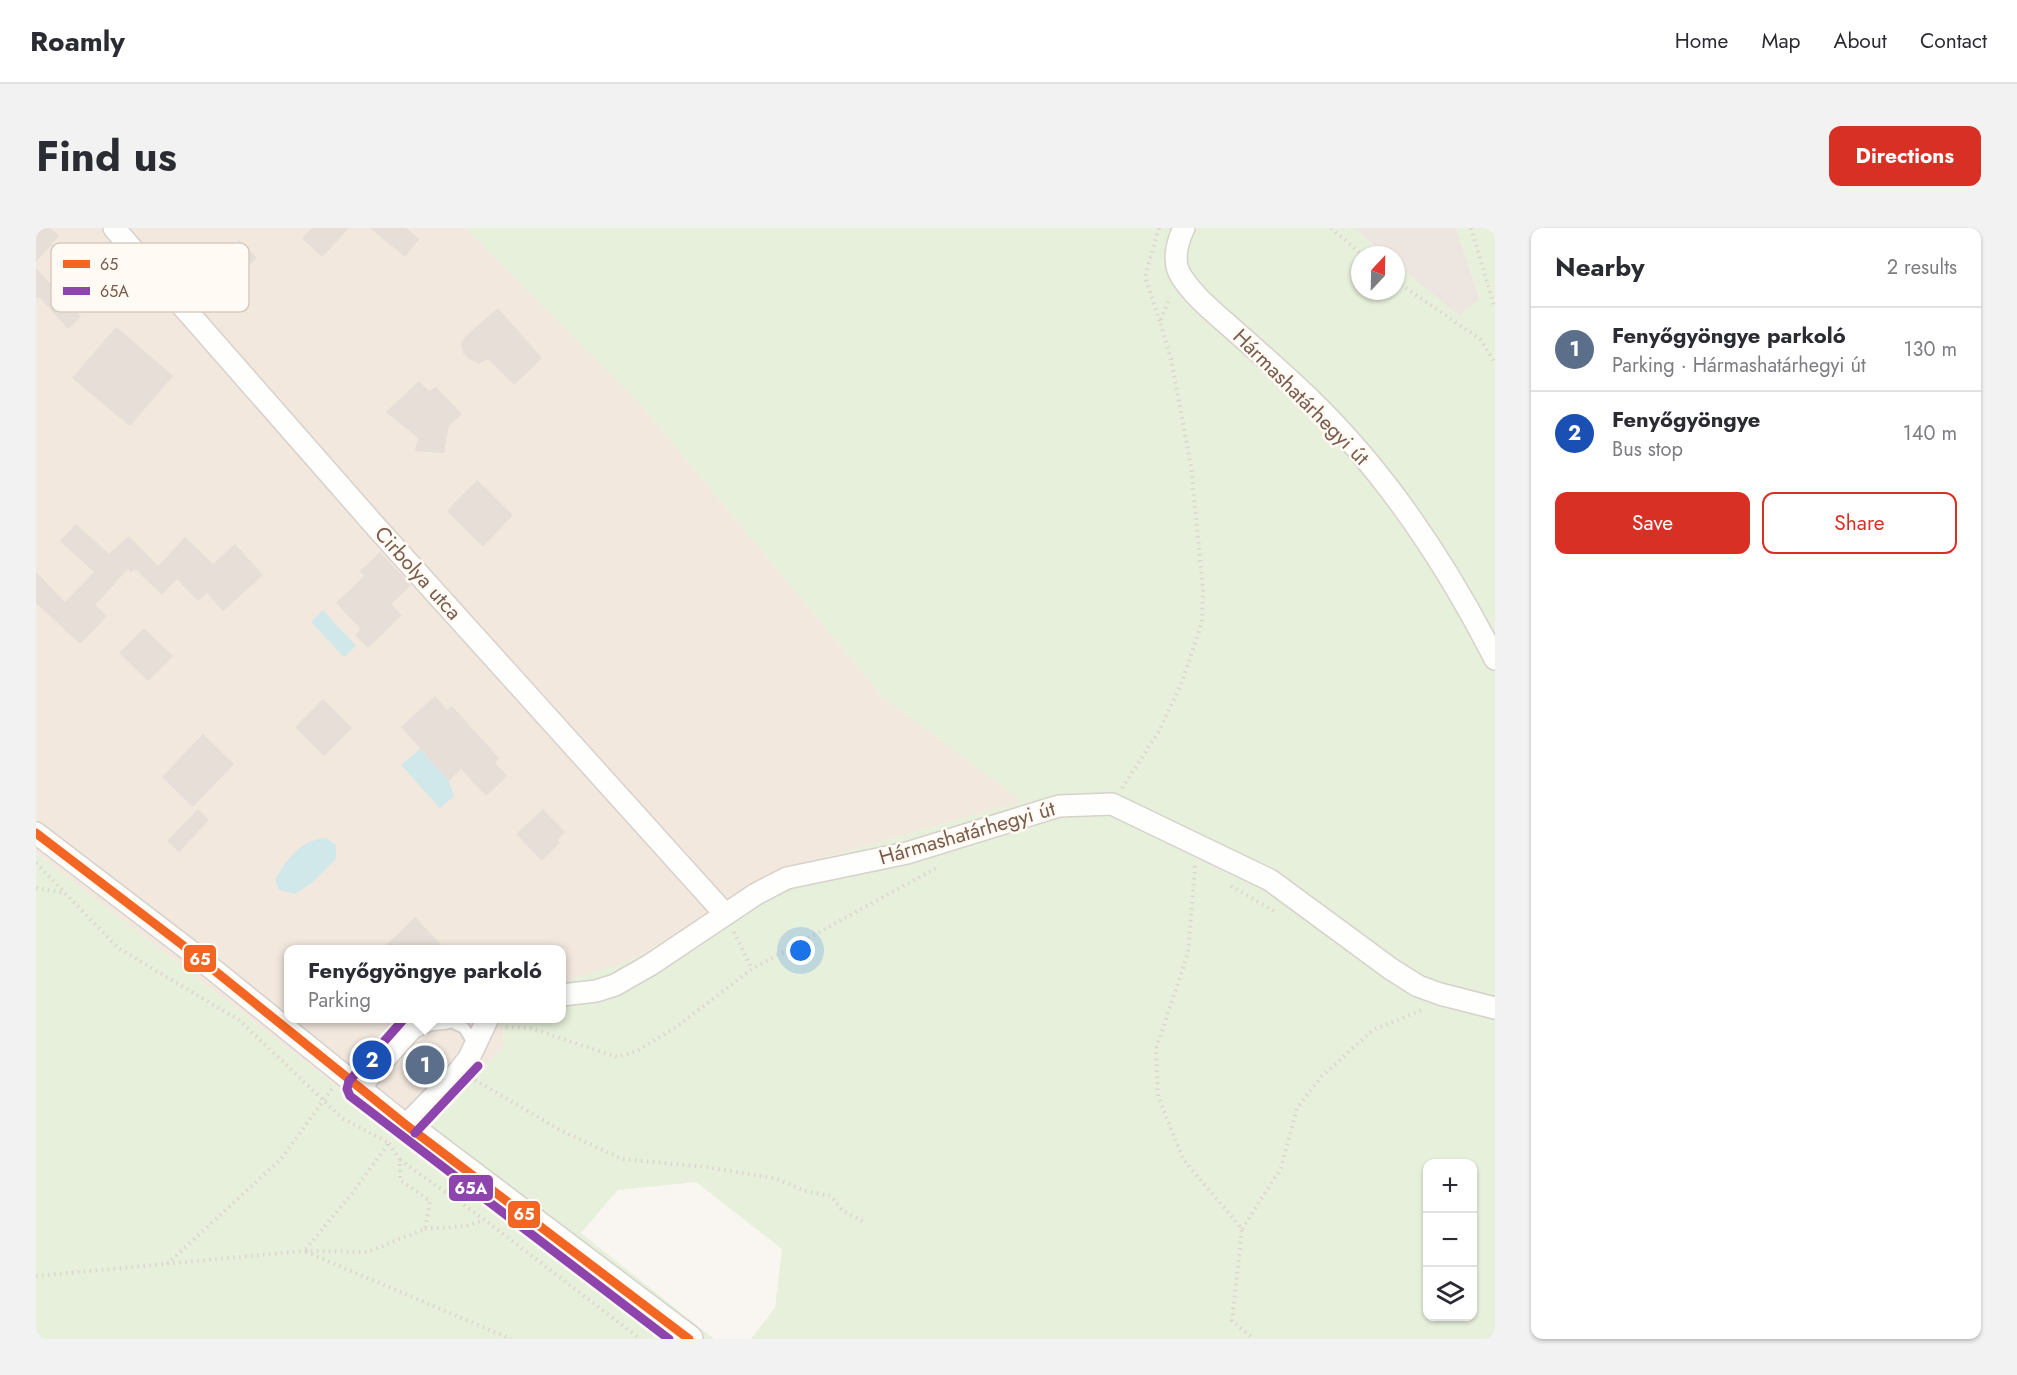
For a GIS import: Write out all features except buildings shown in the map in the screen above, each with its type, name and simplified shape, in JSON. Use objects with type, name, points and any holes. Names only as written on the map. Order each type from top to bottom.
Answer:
[{"type":"street","name":"Cirbolya utca","points":[[114,228],[127,243]]},
{"type":"street","points":[[1180,274],[1176,256],[1184,228]]},
{"type":"street","name":"Hármashatárhegyi út","points":[[1180,274],[1195,295],[1313,402],[1390,488],[1468,607],[1495,659]]},
{"type":"street","name":"Cirbolya utca","points":[[188,312],[377,528],[724,914]]},
{"type":"street","name":"Hármashatárhegyi út","points":[[566,995],[596,992],[615,985],[650,965],[724,914],[787,878],[907,853],[1059,806],[1112,804],[1270,880],[1404,978],[1440,994],[1495,1008]]},
{"type":"street","points":[[36,833],[189,950],[350,1082],[397,1134],[689,1339]]},
{"type":"street","points":[[350,1082],[412,1028],[423,1023]]},
{"type":"street","points":[[397,1134],[459,1071],[469,1058],[485,1023]]},
{"type":"lane","points":[[454,1023],[464,1028],[474,1044]]},
{"type":"path","points":[[1112,804],[1159,731],[1182,682],[1202,622],[1203,589],[1191,466],[1171,359],[1145,277],[1159,228]]},
{"type":"path","points":[[1331,228],[1352,246]]},
{"type":"path","points":[[1471,228],[1495,308]]},
{"type":"path","points":[[1160,322],[1180,274]]},
{"type":"path","points":[[1405,287],[1480,339],[1495,363]]},
{"type":"path","points":[[493,1023],[530,1028],[617,1057],[637,1051],[676,1027],[752,969],[947,862],[965,836]]},
{"type":"path","points":[[36,863],[118,948],[239,1020],[322,1102],[342,1118],[397,1134]]},
{"type":"path","points":[[1195,866],[1188,953],[1156,1049],[1158,1096],[1183,1159],[1242,1228]]},
{"type":"path","points":[[36,888],[66,893]]},
{"type":"path","points":[[724,914],[752,969]]},
{"type":"path","points":[[1254,1339],[1232,1322],[1242,1228],[1281,1168],[1297,1108],[1322,1076],[1374,1030],[1423,1009]]},
{"type":"path","points":[[459,1071],[560,1130],[622,1159],[707,1167],[777,1179],[805,1191],[831,1196],[842,1210],[864,1222]]},
{"type":"path","points":[[167,1265],[281,1159],[322,1102],[350,1082]]},
{"type":"path","points":[[397,1134],[400,1180],[430,1201],[426,1229]]},
{"type":"path","points":[[304,1251],[350,1197],[397,1134]]},
{"type":"path","points":[[400,1160],[485,1220],[640,1339]]},
{"type":"path","points":[[36,1276],[304,1251],[367,1251],[426,1229],[466,1226],[485,1220]]},
{"type":"path","points":[[304,1251],[511,1339]]},
{"type":"shaded area","points":[[36,228],[466,228],[641,405],[882,696],[1023,801],[769,874],[635,959],[568,981],[566,981],[566,945],[284,945],[284,1023],[503,1023],[504,1046],[426,1126],[412,1145],[36,853]]},
{"type":"shaded area","points":[[1354,228],[1456,228],[1480,299],[1459,316],[1405,271],[1405,246],[1375,246]]},
{"type":"green space","points":[[466,228],[1354,228],[1375,246],[1351,246],[1351,300],[1405,300],[1405,271],[1459,316],[1480,298],[1456,228],[1495,228],[1495,1339],[751,1339],[775,1308],[782,1249],[696,1182],[618,1190],[581,1233],[714,1339],[36,1339],[36,853],[412,1145],[426,1126],[504,1046],[503,1023],[566,1023],[566,981],[635,959],[769,874],[1022,801],[882,696],[641,405]]},
{"type":"water","points":[[323,610],[356,646],[344,657],[311,622]]},
{"type":"water","points":[[420,749],[449,781],[454,796],[440,808],[401,765]]},
{"type":"water","points":[[326,838],[336,845],[336,859],[312,883],[295,894],[279,890],[275,880],[290,858],[309,842]]},
{"type":"transit line","name":"65","points":[[36,833],[189,950],[406,1125],[689,1339]]},
{"type":"transit line","name":"65A","points":[[400,1023],[349,1081],[347,1089],[350,1096],[669,1339]]},
{"type":"transit line","name":"65A","points":[[415,1133],[478,1066]]},
{"type":"place","name":"Fenyőgyöngye","points":[[372,1060]]},
{"type":"place","name":"Fenyőgyöngye parkoló","points":[[425,1065]]}]
